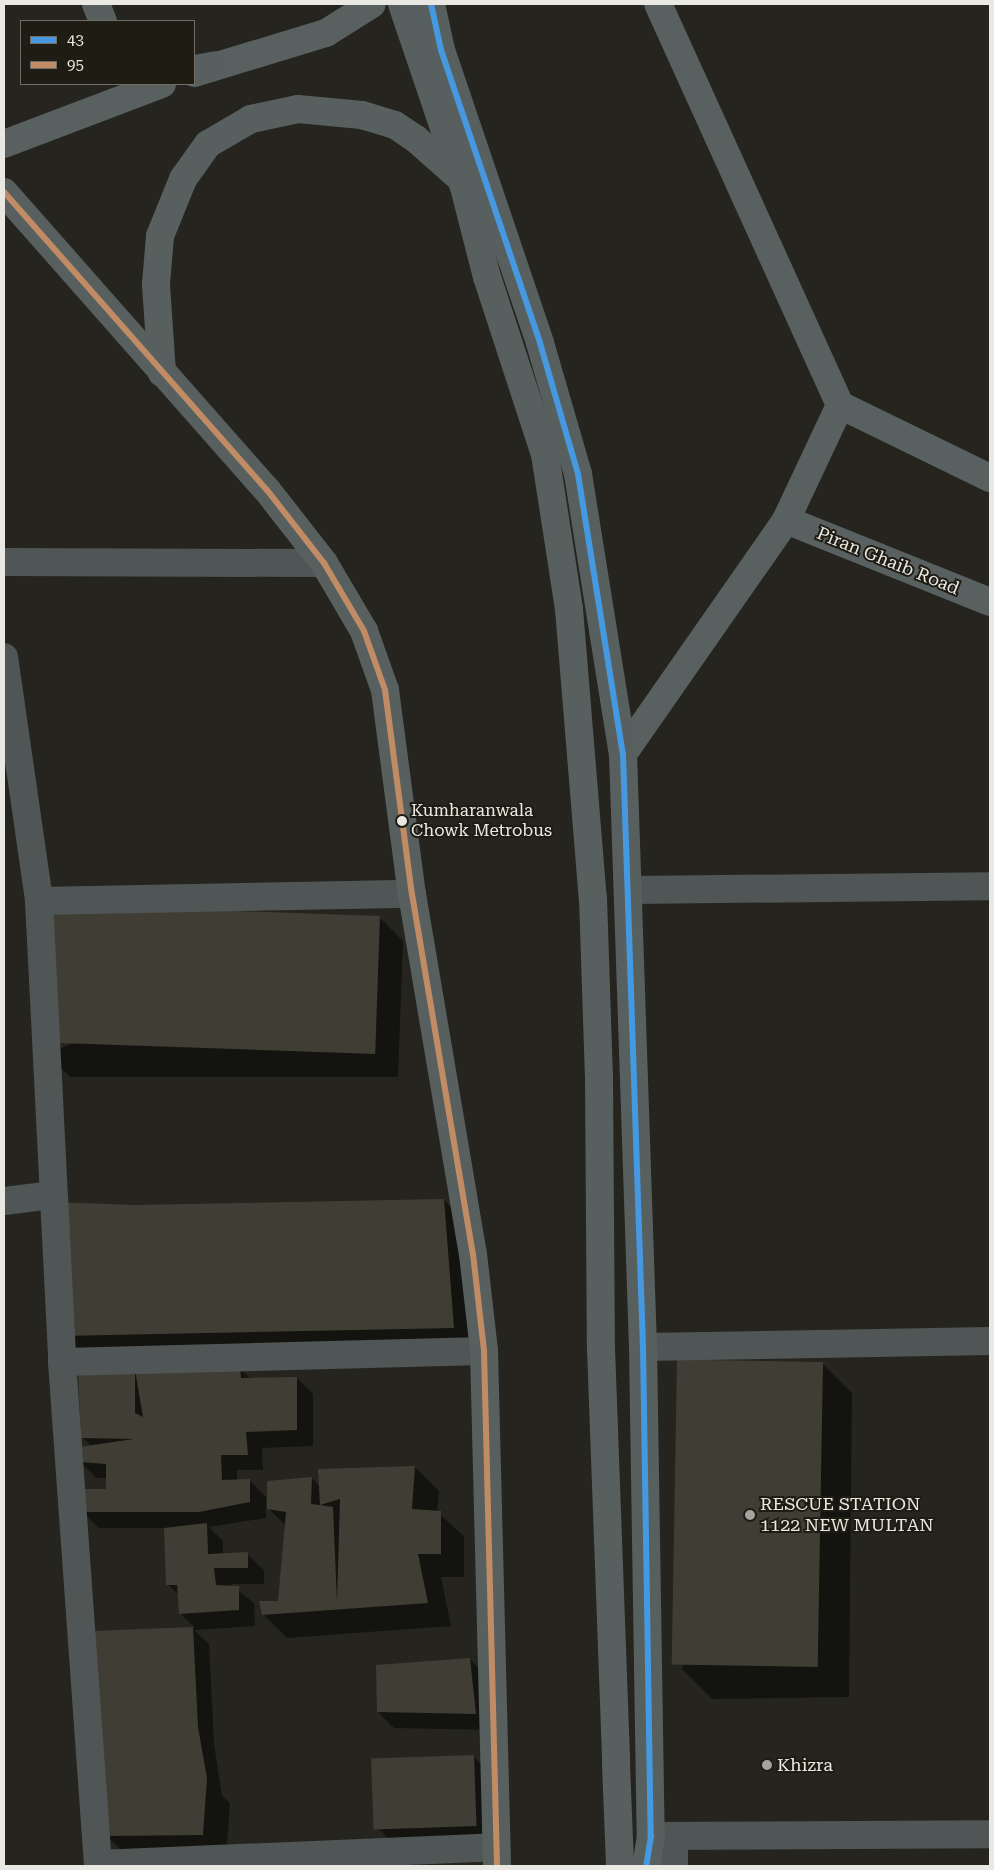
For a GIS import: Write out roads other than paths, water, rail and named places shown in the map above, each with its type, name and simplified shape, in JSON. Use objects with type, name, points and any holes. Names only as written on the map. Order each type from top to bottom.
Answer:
[{"type":"main road","points":[[96,4],[103,20]]},
{"type":"main road","points":[[201,69],[326,33],[372,4]]},
{"type":"main road","points":[[394,4],[412,33]]},
{"type":"main road","points":[[402,4],[464,187],[487,277],[545,454],[569,609],[593,898],[600,1076],[601,1348],[620,1866]]},
{"type":"main road","points":[[431,4],[441,50],[540,343],[578,474],[623,754],[630,890],[643,1347],[663,1836],[646,1866]]},
{"type":"main road","points":[[658,4],[840,405],[990,478]]},
{"type":"main road","points":[[4,144],[159,85]]},
{"type":"main road","points":[[162,373],[156,284],[160,236],[183,179],[208,144],[251,119],[298,110],[362,115],[396,125],[494,208]]},
{"type":"main road","points":[[4,192],[267,490],[324,564],[364,631],[385,690],[412,894],[473,1254],[484,1351],[497,1857]]},
{"type":"main road","points":[[623,754],[786,520],[840,405]]},
{"type":"main road","name":"Piran Ghaib Road","points":[[786,520],[990,602]]},
{"type":"street","points":[[4,562],[324,564]]},
{"type":"street","points":[[4,657],[39,901],[52,1195],[62,1362],[98,1865],[497,1857]]},
{"type":"street","points":[[630,890],[990,886]]},
{"type":"street","points":[[39,901],[412,894]]},
{"type":"street","points":[[4,1201],[52,1195]]},
{"type":"street","points":[[643,1347],[990,1341]]},
{"type":"street","points":[[62,1362],[484,1351]]},
{"type":"street","points":[[674,1866],[663,1836],[990,1834]]},
{"type":"place","name":"Kumharanwala Chowk Metrobus","points":[[402,821]]},
{"type":"place","name":"RESCUE STATION 1122 NEW MULTAN","points":[[750,1515]]},
{"type":"place","name":"Khizra","points":[[767,1765]]}]
